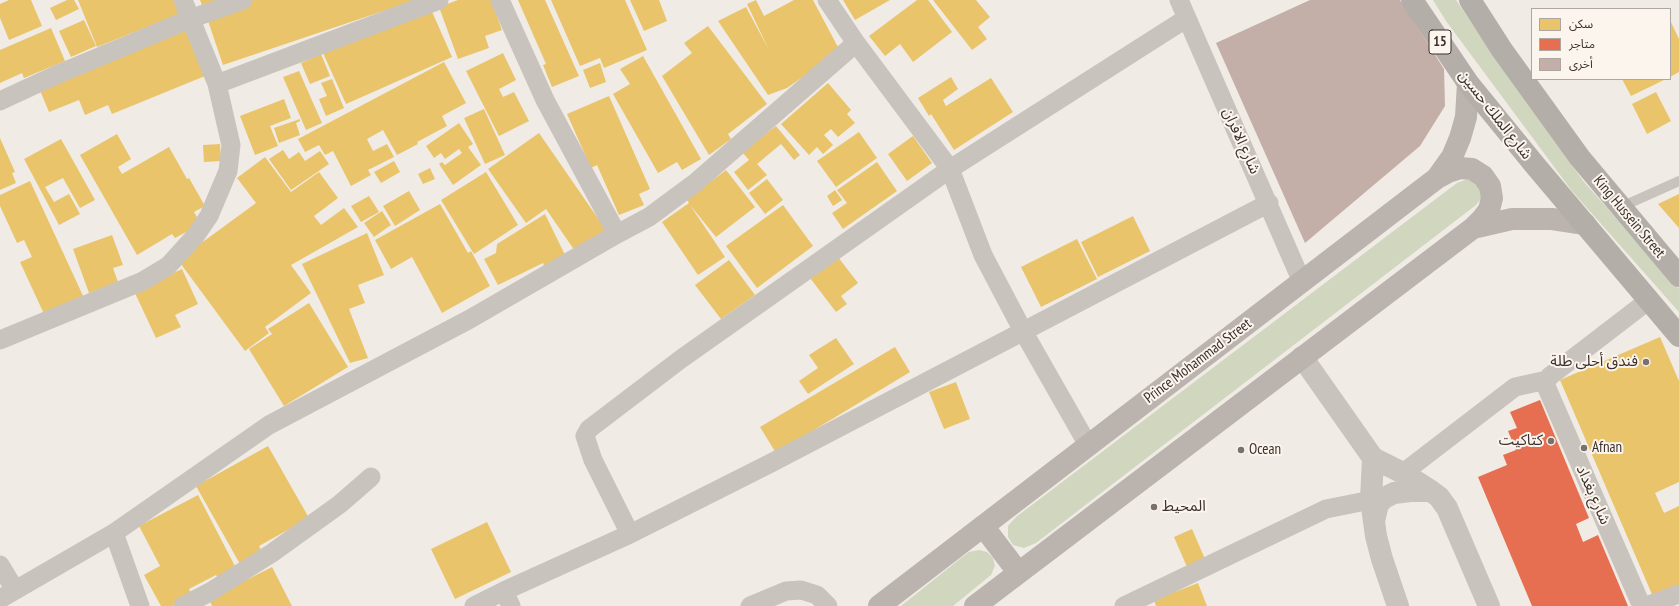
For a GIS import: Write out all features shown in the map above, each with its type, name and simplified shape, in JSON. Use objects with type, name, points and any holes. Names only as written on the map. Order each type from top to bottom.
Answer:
[{"type":"highway","name":"شارع الملك حسين","points":[[1412,0],[1468,83],[1585,224]]},
{"type":"highway","name":"King Hussein Street","points":[[1470,0],[1502,50],[1580,158],[1679,276]]},
{"type":"highway","points":[[1585,224],[1679,336]]},
{"type":"main road","name":"Prince Mohammad Street","points":[[879,606],[1437,178],[1452,157],[1460,138],[1466,117],[1468,83]]},
{"type":"main road","points":[[975,606],[1482,220],[1489,210],[1492,198],[1490,186],[1482,176],[1472,169],[1460,168],[1437,178]]},
{"type":"main road","points":[[1472,228],[1512,219],[1552,219],[1585,224]]},
{"type":"main road","points":[[983,526],[1018,572]]},
{"type":"street","points":[[0,340],[143,281],[168,266],[196,235],[209,216],[228,171],[231,145],[218,84],[183,0]]},
{"type":"street","points":[[0,101],[56,75],[190,19],[243,0]]},
{"type":"street","points":[[218,84],[438,0]]},
{"type":"street","points":[[500,0],[545,100],[617,234]]},
{"type":"street","points":[[827,0],[856,43],[950,169],[983,255],[1023,331],[1088,445]]},
{"type":"street","name":"شارع الافران","points":[[1179,0],[1269,203],[1302,282]]},
{"type":"street","points":[[630,534],[593,460],[585,436],[589,429],[682,359],[950,169],[1187,18]]},
{"type":"street","points":[[0,565],[7,595],[114,533],[269,425],[470,319],[649,217],[695,183],[856,43]]},
{"type":"street","points":[[474,606],[507,598],[771,463],[1269,203]]},
{"type":"street","points":[[1403,473],[1515,386],[1547,380],[1649,300]]},
{"type":"street","points":[[1302,357],[1373,458],[1403,473],[1431,491],[1439,497],[1448,508],[1489,606]]},
{"type":"street","name":"شارع بغداد","points":[[1547,380],[1546,386],[1548,391],[1639,600],[1642,604],[1649,605],[1679,594]]},
{"type":"street","points":[[1373,458],[1371,500],[1374,524],[1382,559],[1398,606]]},
{"type":"street","points":[[183,606],[210,592],[272,553],[340,504],[371,477]]},
{"type":"street","points":[[1374,524],[1375,512],[1378,504],[1384,498],[1394,493],[1431,491]]},
{"type":"street","points":[[1124,606],[1326,509],[1371,500]]},
{"type":"street","points":[[114,533],[140,606]]},
{"type":"street","points":[[750,606],[786,591],[801,590],[817,595],[828,606]]},
{"type":"lane","points":[[1621,208],[1679,181]]},
{"type":"green space","points":[[1433,0],[1456,0],[1502,68],[1584,182],[1679,289],[1679,312],[1572,191],[1446,21]]},
{"type":"green space","points":[[1472,179],[1482,188],[1481,199],[1476,205],[1036,543],[1024,548],[1013,545],[1008,537],[1008,526],[1016,517],[1457,183]]},
{"type":"green space","points":[[979,550],[987,552],[993,558],[995,566],[991,575],[953,606],[901,606],[969,552]]},
{"type":"building: سكن","points":[[9,0],[31,0],[42,26],[9,40],[0,18],[0,4]]},
{"type":"building: سكن","points":[[67,0],[74,0],[79,9],[56,20],[50,8]]},
{"type":"building: سكن","points":[[78,0],[177,0],[182,13],[97,47]]},
{"type":"building: سكن","points":[[200,0],[225,0],[203,8]]},
{"type":"building: سكن","points":[[252,0],[416,0],[223,65],[206,15]]},
{"type":"building: سكن","points":[[458,0],[491,0],[502,30],[485,36],[489,48],[458,59],[439,7]]},
{"type":"building: سكن","points":[[518,0],[545,0],[579,76],[552,87],[543,65],[546,64]]},
{"type":"building: سكن","points":[[551,0],[625,0],[647,50],[604,68],[600,58],[580,66]]},
{"type":"building: سكن","points":[[630,0],[659,0],[667,21],[644,31]]},
{"type":"building: سكن","points":[[756,0],[764,16],[794,0],[813,0],[840,51],[787,88],[768,95],[718,21],[746,7],[769,50],[747,4]]},
{"type":"building: سكن","points":[[843,0],[890,0],[855,20]]},
{"type":"building: سكن","points":[[917,0],[928,0],[952,32],[913,62],[900,44],[885,56],[869,36]]},
{"type":"building: سكن","points":[[933,0],[976,0],[990,17],[978,27],[987,39],[972,50]]},
{"type":"building: سكن","points":[[430,7],[452,57],[346,104],[323,53]]},
{"type":"building: سكن","points":[[84,20],[96,46],[71,57],[59,31]]},
{"type":"building: سكن","points":[[1671,22],[1679,39],[1679,72],[1671,76]]},
{"type":"building: سكن","points":[[708,26],[767,104],[728,134],[731,139],[709,155],[662,76],[692,53],[684,43]]},
{"type":"building: سكن","points":[[51,28],[65,61],[24,78],[22,73],[0,83],[0,50]]},
{"type":"building: سكن","points":[[185,28],[205,76],[112,114],[108,105],[85,115],[79,100],[49,112],[39,88]]},
{"type":"building: سكن","points":[[503,53],[516,80],[499,89],[503,97],[514,92],[529,121],[499,136],[466,71]]},
{"type":"building: سكن","points":[[321,54],[330,76],[310,84],[301,63]]},
{"type":"building: سكن","points":[[643,56],[701,159],[682,170],[677,162],[658,173],[613,94],[630,84],[620,69]]},
{"type":"building: سكن","points":[[444,62],[466,103],[442,116],[447,126],[417,142],[418,144],[397,155],[383,130],[367,139],[373,151],[387,144],[394,157],[368,170],[371,175],[351,186],[333,151],[325,155],[319,145],[305,152],[298,139]]},
{"type":"building: سكن","points":[[600,63],[606,82],[590,88],[583,70]]},
{"type":"building: سكن","points":[[299,71],[322,123],[306,130],[283,77]]},
{"type":"building: سكن","points":[[951,77],[958,89],[943,100],[946,106],[991,78],[1013,112],[954,150],[931,114],[929,116],[918,98]]},
{"type":"building: سكن","points":[[332,79],[344,108],[326,116],[319,99],[327,96],[321,83]]},
{"type":"building: سكن","points":[[1623,80],[1664,80],[1631,96]]},
{"type":"building: سكن","points":[[828,83],[851,110],[847,114],[855,123],[838,137],[831,129],[824,135],[833,145],[823,154],[817,147],[809,155],[781,124]]},
{"type":"building: سكن","points":[[1656,92],[1671,121],[1647,134],[1632,104]]},
{"type":"building: سكن","points":[[609,96],[650,189],[639,194],[644,205],[619,215],[597,165],[591,168],[567,114]]},
{"type":"building: سكن","points":[[284,99],[291,118],[270,126],[278,146],[255,155],[240,116]]},
{"type":"building: سكن","points":[[484,109],[505,155],[485,164],[464,118]]},
{"type":"building: سكن","points":[[300,119],[300,121],[296,123],[300,135],[279,143],[274,128]]},
{"type":"building: سكن","points":[[459,123],[473,144],[468,147],[481,165],[453,185],[439,164],[442,162],[445,165],[462,153],[459,149],[445,159],[441,153],[434,158],[426,146]]},
{"type":"building: سكن","points":[[776,126],[800,155],[794,160],[781,144],[757,164],[767,175],[748,190],[734,172],[749,160],[742,152]]},
{"type":"building: سكن","points":[[859,132],[877,158],[836,187],[817,161]]},
{"type":"building: سكن","points":[[539,133],[606,230],[575,251],[546,209],[526,223],[488,169]]},
{"type":"building: سكن","points":[[117,134],[131,159],[118,167],[122,174],[169,147],[187,179],[189,178],[205,206],[194,212],[201,224],[175,238],[172,234],[137,255],[80,155]]},
{"type":"building: سكن","points":[[913,136],[932,163],[907,181],[888,154]]},
{"type":"building: سكن","points":[[0,138],[15,172],[12,173],[16,183],[0,190]]},
{"type":"building: سكن","points":[[61,139],[95,200],[80,208],[63,178],[45,187],[54,202],[69,194],[80,214],[59,225],[24,159]]},
{"type":"building: سكن","points":[[220,144],[221,161],[204,162],[203,145]]},
{"type":"building: سكن","points":[[283,150],[289,159],[299,152],[305,161],[320,151],[329,164],[291,190],[269,159]]},
{"type":"building: سكن","points":[[265,157],[291,192],[319,172],[338,198],[314,216],[321,225],[344,208],[358,227],[291,265],[311,293],[265,327],[269,333],[245,351],[178,260],[256,203],[237,178]]},
{"type":"building: سكن","points":[[394,161],[400,172],[381,183],[374,172]]},
{"type":"building: سكن","points":[[877,162],[897,191],[843,229],[832,213],[847,203],[837,190]]},
{"type":"building: سكن","points":[[430,168],[435,179],[423,184],[418,174]]},
{"type":"building: سكن","points":[[726,170],[755,207],[716,237],[690,205],[725,257],[698,275],[662,222],[689,203],[687,200]]},
{"type":"building: سكن","points":[[486,172],[518,225],[474,254],[441,200]]},
{"type":"building: سكن","points":[[767,179],[783,200],[765,214],[749,193]]},
{"type":"building: سكن","points":[[30,181],[84,298],[45,316],[20,262],[32,257],[24,240],[17,243],[0,206],[0,195]]},
{"type":"building: سكن","points":[[835,190],[842,200],[833,206],[827,196]]},
{"type":"building: سكن","points":[[409,191],[420,210],[395,226],[383,206]]},
{"type":"building: سكن","points":[[1679,194],[1679,228],[1658,204]]},
{"type":"building: سكن","points":[[369,196],[379,212],[361,222],[351,206]]},
{"type":"building: سكن","points":[[440,204],[468,253],[471,251],[490,286],[442,313],[412,257],[391,269],[375,240]]},
{"type":"building: سكن","points":[[783,205],[813,246],[757,288],[726,246]]},
{"type":"building: سكن","points":[[382,211],[391,225],[374,237],[364,223]]},
{"type":"building: سكن","points":[[545,214],[566,257],[545,268],[543,263],[498,285],[484,259],[496,253],[497,244]]},
{"type":"building: سكن","points":[[1133,216],[1150,251],[1098,277],[1081,242]]},
{"type":"building: سكن","points":[[367,233],[384,275],[358,285],[365,303],[349,309],[368,358],[350,363],[302,264]]},
{"type":"building: سكن","points":[[112,235],[123,265],[113,268],[118,282],[89,293],[73,249]]},
{"type":"building: سكن","points":[[1077,239],[1097,279],[1041,307],[1021,267]]},
{"type":"building: سكن","points":[[838,257],[858,283],[841,296],[847,304],[836,312],[810,278]]},
{"type":"building: سكن","points":[[729,260],[755,295],[721,319],[695,285]]},
{"type":"building: سكن","points":[[182,269],[198,304],[175,315],[181,327],[156,338],[134,291]]},
{"type":"building: سكن","points":[[309,303],[348,367],[284,406],[249,349],[272,334],[268,329]]},
{"type":"building: سكن","points":[[1660,337],[1679,381],[1679,482],[1655,493],[1664,513],[1679,506],[1679,588],[1654,599],[1560,380]]},
{"type":"building: سكن","points":[[836,338],[854,364],[808,394],[799,381],[818,368],[809,355]]},
{"type":"building: سكن","points":[[895,347],[910,372],[776,453],[760,427]]},
{"type":"building: سكن","points":[[956,382],[970,419],[944,429],[929,392]]},
{"type":"building: سكن","points":[[268,446],[309,518],[259,546],[262,552],[240,564],[196,486]]},
{"type":"building: سكن","points":[[198,495],[237,570],[219,579],[216,575],[189,589],[192,595],[172,606],[161,606],[144,575],[160,566],[139,526]]},
{"type":"building: سكن","points":[[487,522],[511,572],[455,599],[431,549]]},
{"type":"building: سكن","points":[[1192,529],[1205,559],[1187,567],[1174,537]]},
{"type":"building: سكن","points":[[272,567],[292,606],[212,606],[209,599]]},
{"type":"building: سكن","points":[[1198,583],[1207,606],[1156,606],[1154,600]]},
{"type":"building: متاجر","points":[[1540,400],[1589,518],[1576,524],[1583,542],[1598,535],[1628,606],[1532,606],[1478,477],[1507,465],[1503,455],[1516,450],[1508,431],[1517,428],[1510,412]]},
{"type":"building: أخرى","points":[[1310,0],[1400,0],[1444,69],[1445,106],[1420,146],[1305,243],[1216,43]]},
{"type":"place","name":"فندق أحلى طلة","points":[[1646,362]]},
{"type":"place","name":"كتاكيت","points":[[1551,441]]},
{"type":"place","name":"Afnan","points":[[1584,448]]},
{"type":"place","name":"Ocean","points":[[1241,450]]},
{"type":"place","name":"المحيط","points":[[1154,507]]}]
